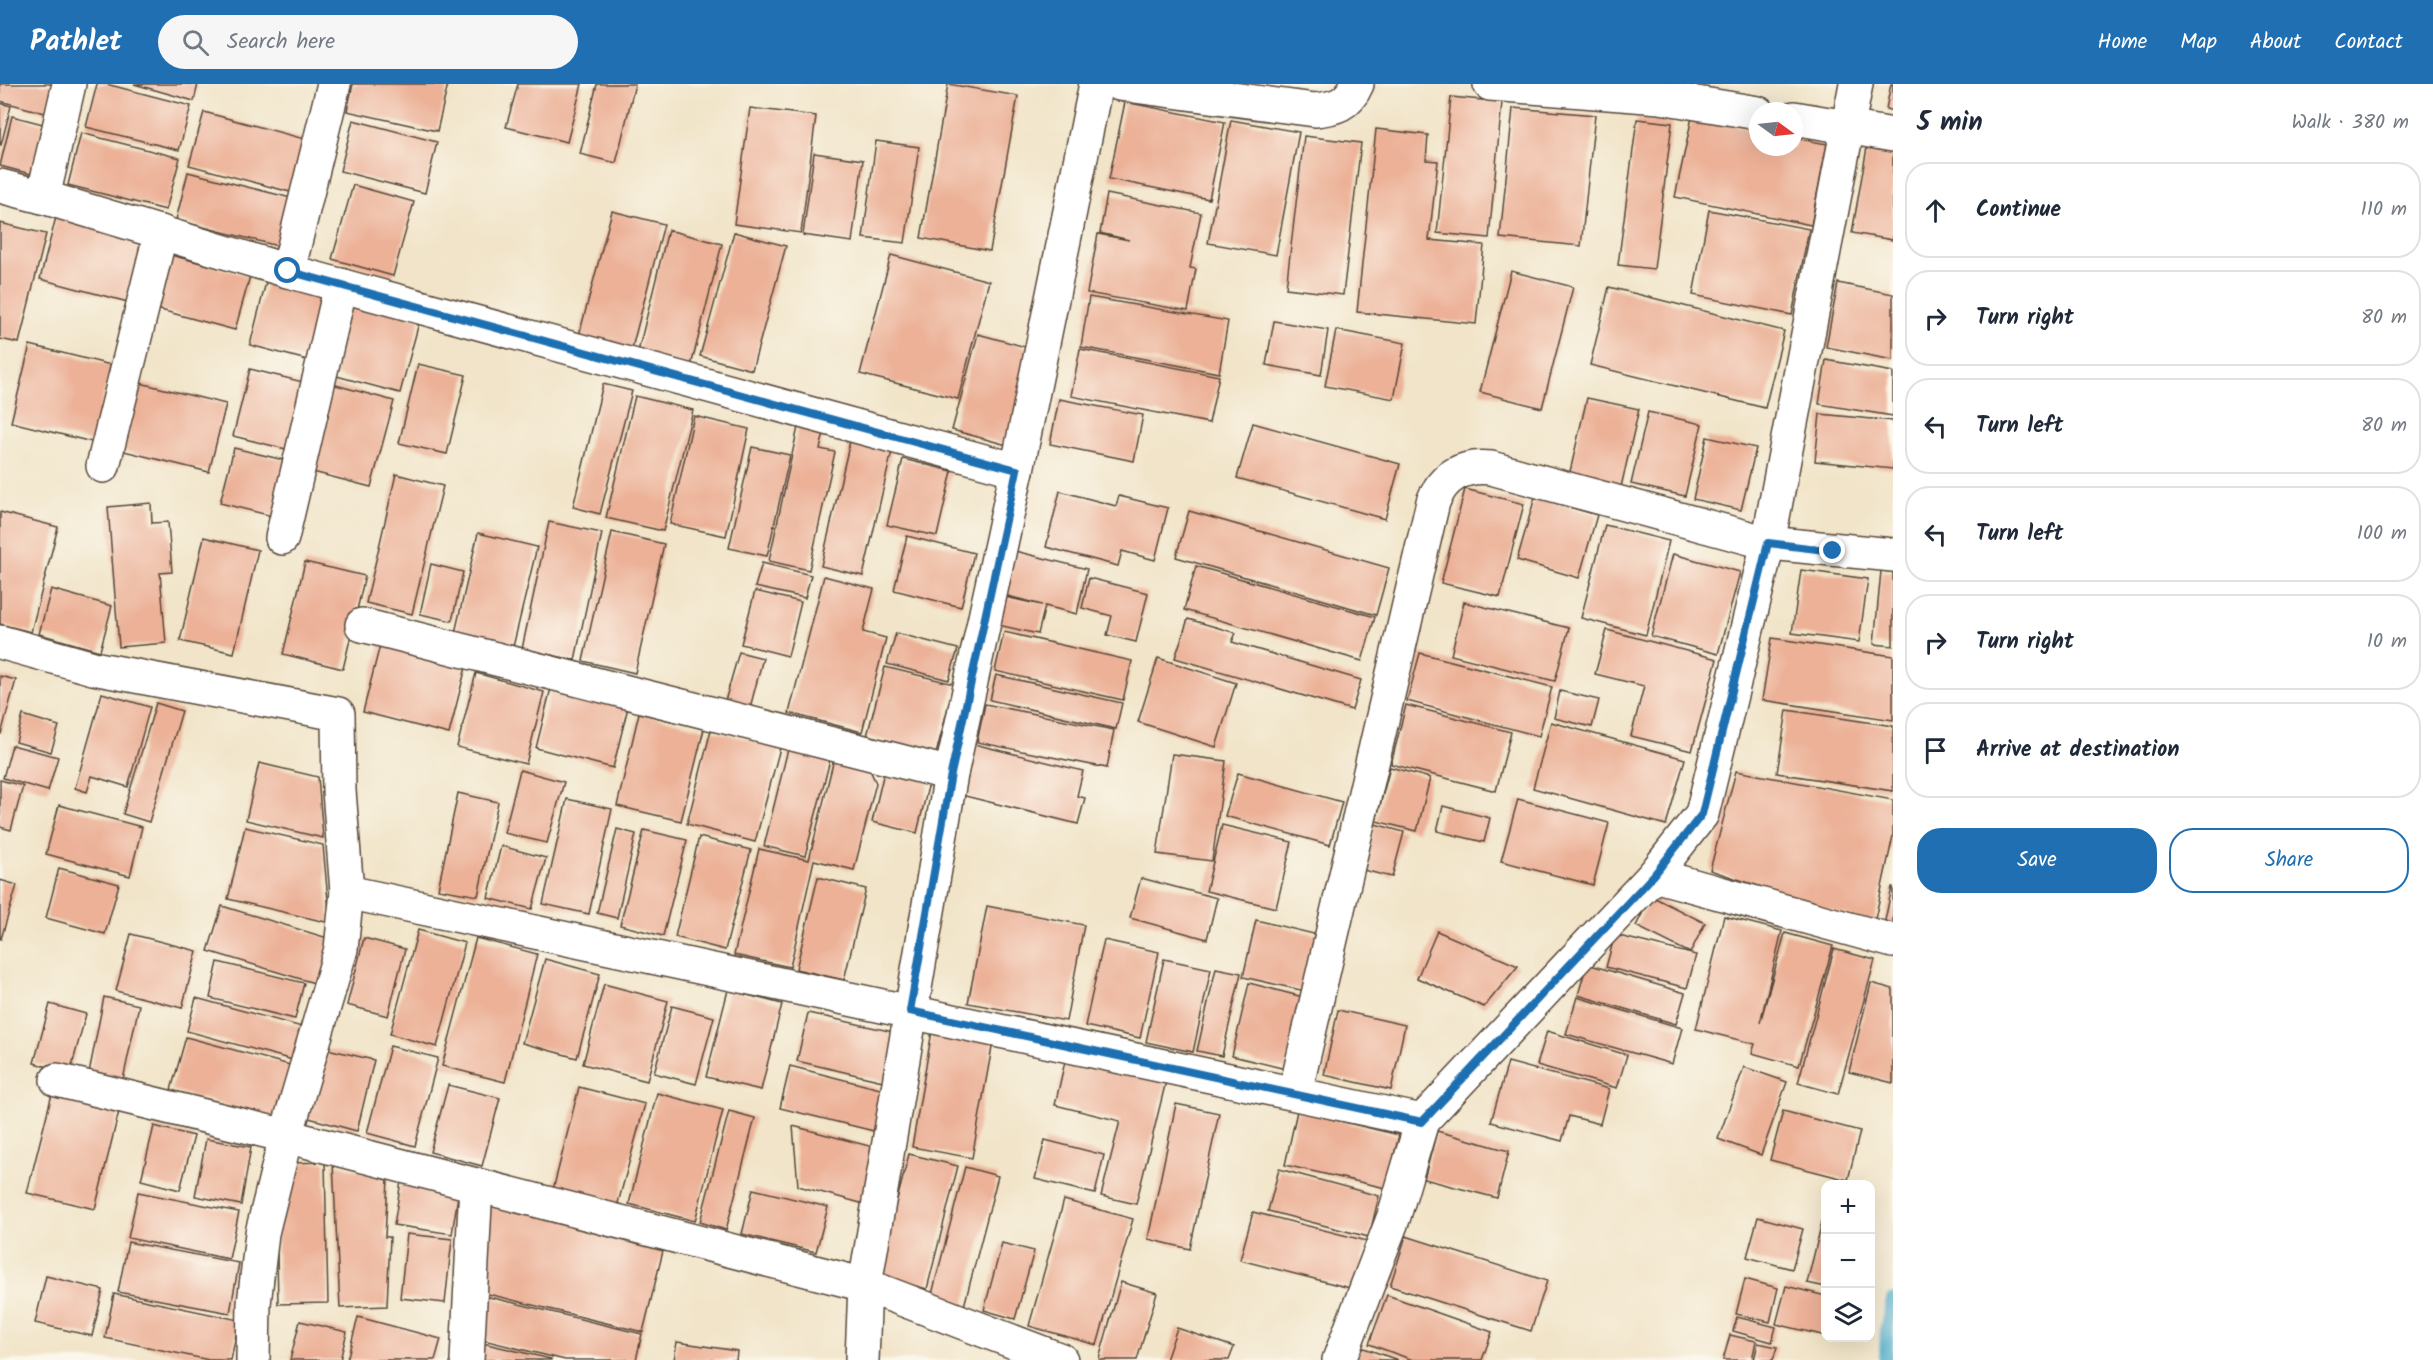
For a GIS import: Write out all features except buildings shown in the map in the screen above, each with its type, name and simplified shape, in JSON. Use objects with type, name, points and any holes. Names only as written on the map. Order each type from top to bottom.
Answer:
[{"type":"street","points":[[43,197],[69,84]]},
{"type":"street","points":[[288,271],[333,84]]},
{"type":"street","points":[[862,1360],[865,1286],[951,774],[1017,470],[1096,84]]},
{"type":"street","points":[[1119,84],[1315,110],[1337,108],[1343,104],[1357,84]]},
{"type":"street","points":[[1491,84],[1660,97],[1749,112]]},
{"type":"street","points":[[1339,1360],[1394,1216],[1422,1122],[1654,875],[1702,814],[1768,543],[1856,84]]},
{"type":"street","points":[[1803,120],[1893,135]]},
{"type":"street","points":[[0,186],[288,271],[1017,470]]},
{"type":"street","points":[[103,466],[161,232]]},
{"type":"street","points":[[282,538],[341,285]]},
{"type":"street","points":[[1295,1093],[1433,502],[1437,491],[1445,481],[1454,473],[1467,468],[1491,468],[1768,543],[1893,555]]},
{"type":"street","points":[[362,625],[951,774]]},
{"type":"street","points":[[0,642],[93,668],[338,714],[339,791],[347,892],[340,949],[286,1136],[262,1233],[254,1304],[254,1360]]},
{"type":"street","points":[[1654,875],[1893,940]]},
{"type":"street","points":[[347,892],[1422,1122]]},
{"type":"street","points":[[57,1080],[286,1136],[865,1286],[1061,1360]]},
{"type":"street","points":[[467,1360],[476,1185]]},
{"type":"waterway","points":[[1886,1360],[1887,1325],[1893,1300]]},
{"type":"route","points":[[288,271],[1017,470],[951,774],[910,1011],[1422,1122],[1654,875],[1702,814],[1768,543],[1833,551]]}]
